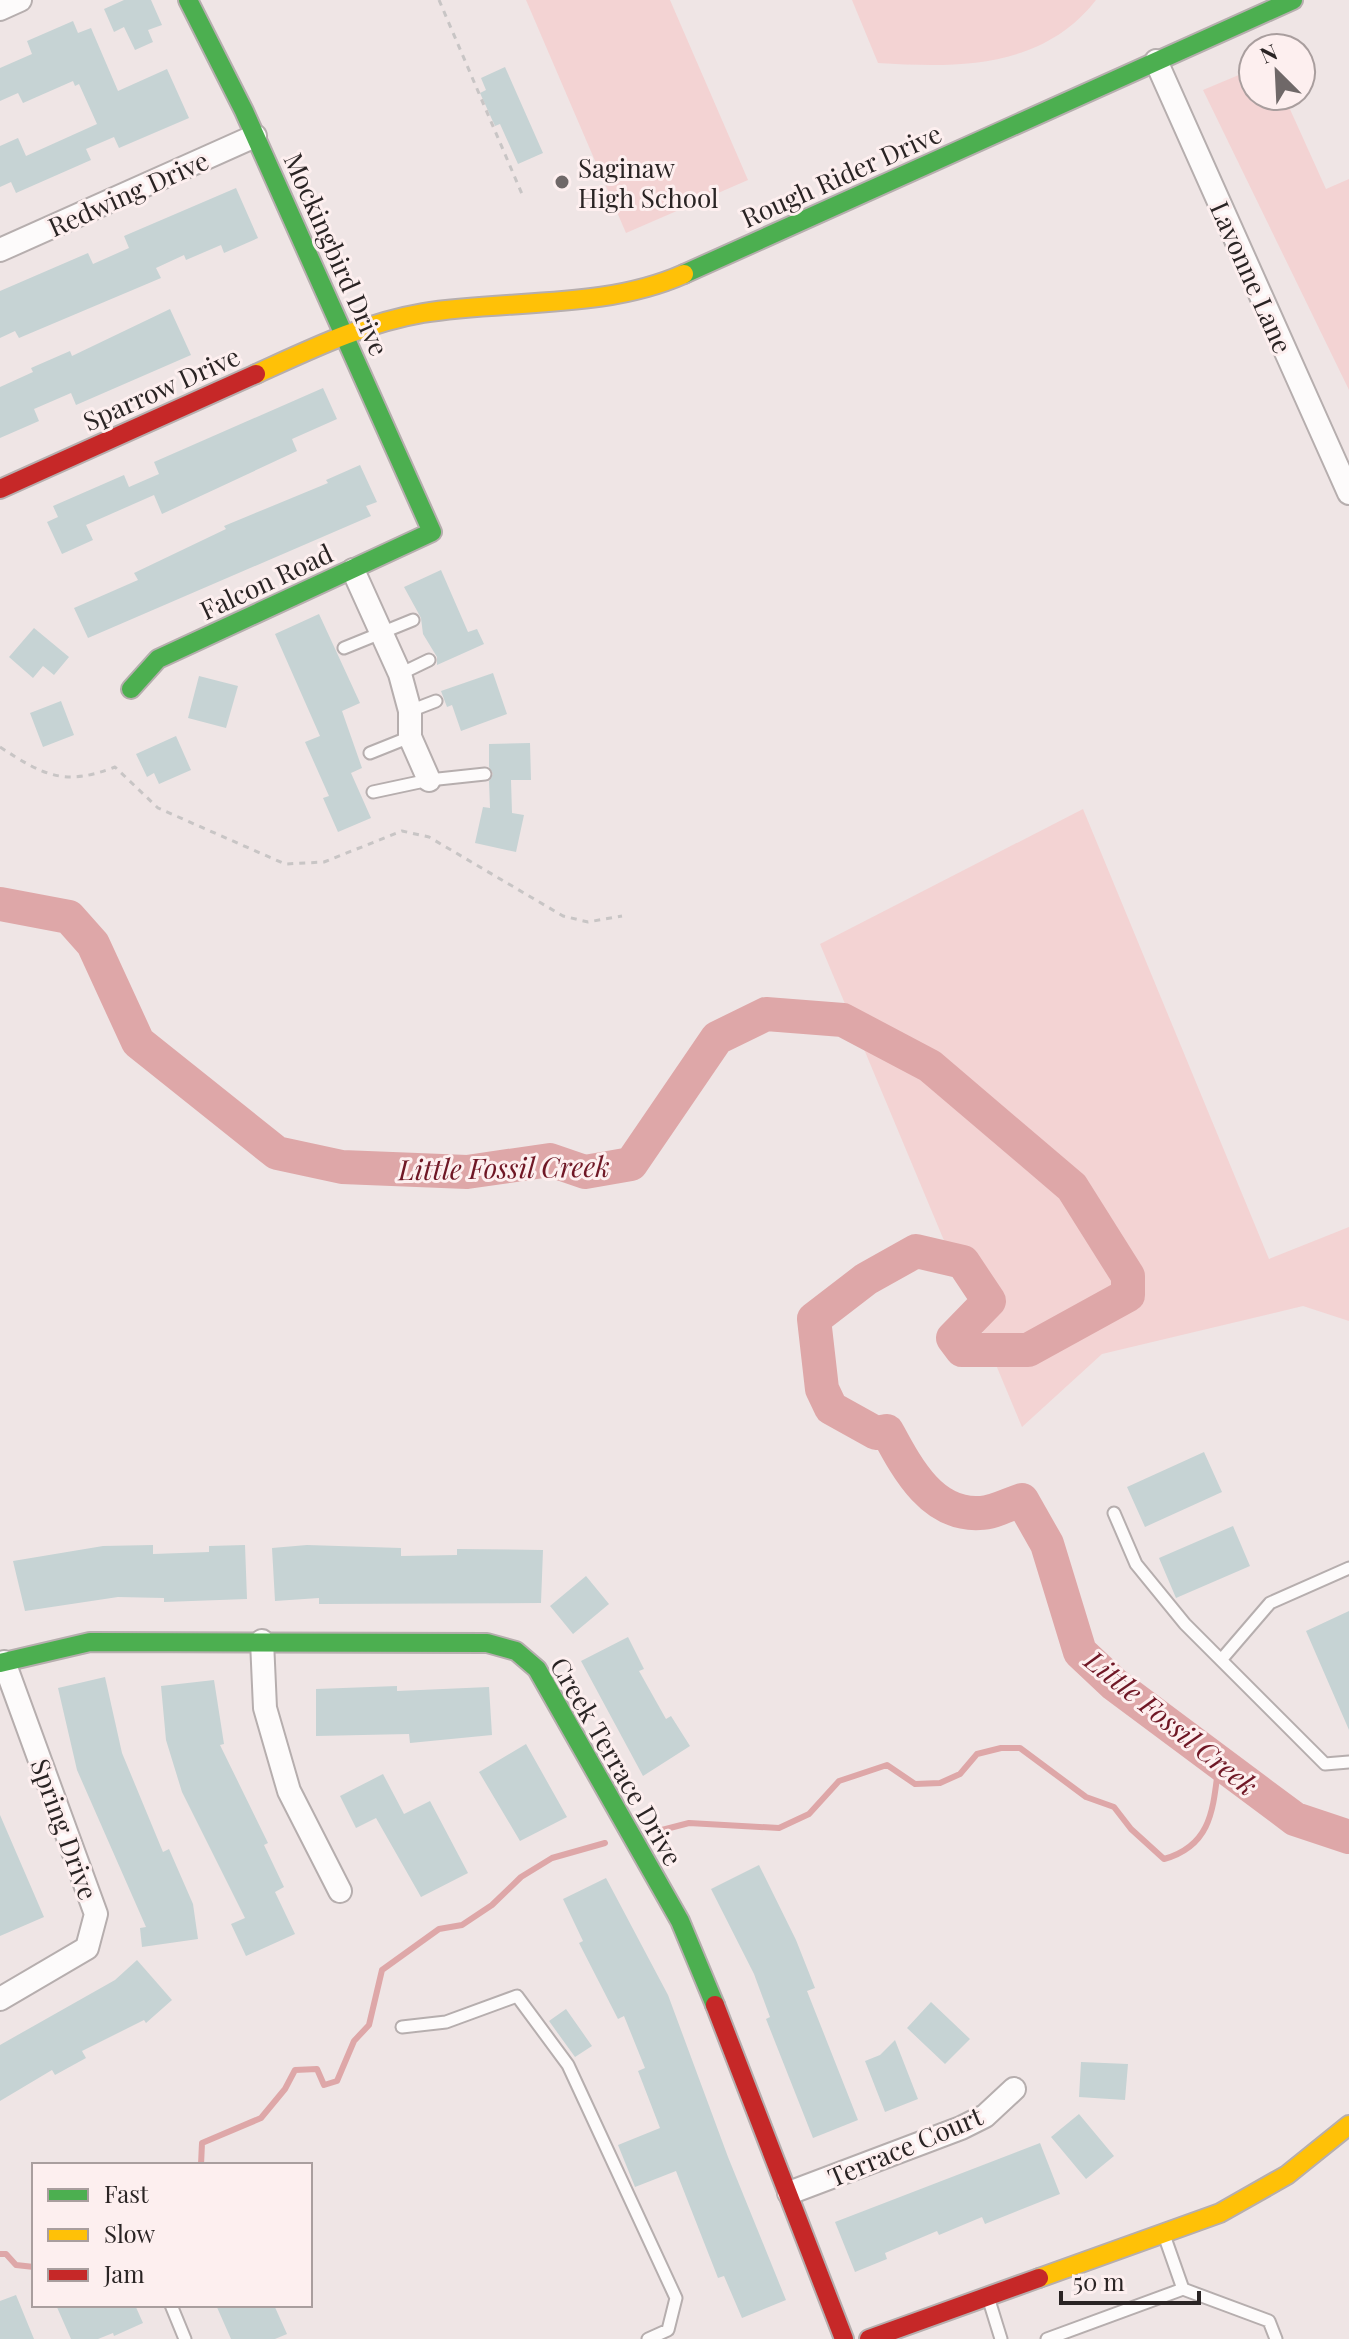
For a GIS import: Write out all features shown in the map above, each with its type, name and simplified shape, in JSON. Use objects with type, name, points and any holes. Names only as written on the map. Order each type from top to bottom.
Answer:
[{"type":"street","points":[[0,9],[20,0]]},
{"type":"street","name":"Mockingbird Drive","points":[[188,0],[255,136],[432,532]]},
{"type":"street","name":"Rough Rider Drive","points":[[344,334],[388,319],[438,308],[576,302],[642,289],[699,268],[1293,0]]},
{"type":"street","name":"Lavonne Lane","points":[[1156,61],[1349,493]]},
{"type":"street","name":"Redwing Drive","points":[[0,250],[255,136]]},
{"type":"street","name":"Sparrow Drive","points":[[0,489],[344,334]]},
{"type":"street","name":"Falcon Road","points":[[131,689],[158,659],[432,532]]},
{"type":"street","points":[[353,570],[400,674],[410,711],[410,737],[429,780]]},
{"type":"street","points":[[262,1641],[265,1708],[289,1791],[340,1891]]},
{"type":"street","name":"Creek Terrace Drive","points":[[2,1663],[90,1642],[487,1643],[516,1651],[537,1669],[680,1921],[844,2339]]},
{"type":"street","name":"Spring Drive","points":[[0,1999],[87,1948],[96,1914],[2,1663]]},
{"type":"street","name":"Terrace Court","points":[[789,2193],[961,2128],[985,2116],[1014,2089]]},
{"type":"street","points":[[869,2339],[1220,2213],[1269,2187],[1348,2131]]},
{"type":"lane","points":[[344,648],[413,620]]},
{"type":"lane","points":[[400,674],[429,660]]},
{"type":"lane","points":[[410,711],[436,701]]},
{"type":"lane","points":[[370,753],[410,737]]},
{"type":"lane","points":[[373,792],[429,780],[485,774]]},
{"type":"lane","points":[[1114,1513],[1136,1564],[1185,1624],[1325,1764],[1349,1762]]},
{"type":"lane","points":[[1221,1660],[1270,1603],[1349,1568]]},
{"type":"lane","points":[[402,2027],[446,2022],[517,1996],[568,2065],[676,2298],[668,2330],[648,2339]]},
{"type":"lane","points":[[1164,2235],[1183,2289]]},
{"type":"lane","points":[[1047,2339],[1183,2289],[1269,2321],[1276,2339]]},
{"type":"lane","points":[[988,2297],[1001,2339]]},
{"type":"lane","points":[[172,2307],[180,2338]]},
{"type":"path","points":[[439,0],[522,194]]},
{"type":"path","points":[[0,747],[41,774],[78,779],[115,767],[158,808],[285,864],[324,862],[402,831],[429,837],[563,916],[588,922],[622,916]]},
{"type":"shaded area","points":[[526,0],[670,0],[748,180],[626,233]]},
{"type":"shaded area","points":[[852,0],[1096,0],[1074,23],[1050,40],[1024,52],[997,59],[938,65],[878,63]]},
{"type":"shaded area","points":[[1237,76],[1237,112],[1291,112],[1326,189],[1349,179],[1349,390],[1203,90]]},
{"type":"shaded area","points":[[1083,809],[1269,1259],[1349,1227],[1349,1321],[1303,1306],[1102,1354],[1022,1427],[820,944]]},
{"type":"building","points":[[124,0],[151,0],[162,25],[148,30],[153,42],[135,50],[124,27],[114,32],[104,9]]},
{"type":"building","points":[[73,21],[78,33],[91,28],[118,91],[167,69],[189,118],[119,148],[114,137],[86,149],[91,160],[16,193],[11,182],[0,187],[0,146],[18,138],[26,156],[97,124],[79,84],[75,86],[73,81],[23,103],[18,93],[0,101],[0,68],[32,54],[27,41]]},
{"type":"building","points":[[505,67],[543,153],[518,164],[500,124],[495,126],[480,93],[486,90],[481,78]]},
{"type":"building","points":[[236,188],[258,238],[224,253],[221,245],[186,260],[184,255],[156,268],[161,278],[19,338],[15,331],[0,338],[0,291],[88,253],[93,264],[129,248],[124,236]]},
{"type":"building","points":[[170,309],[191,355],[76,405],[71,393],[34,409],[39,421],[0,438],[0,387],[33,372],[31,368],[70,351],[72,356]]},
{"type":"building","points":[[323,388],[337,419],[292,439],[297,451],[162,514],[154,495],[86,525],[93,540],[62,554],[47,522],[58,517],[53,506],[124,475],[129,487],[159,474],[154,462]]},
{"type":"building","points":[[360,465],[377,502],[366,506],[371,516],[88,638],[74,608],[138,580],[134,573],[226,529],[224,526],[328,483],[326,480]]},
{"type":"building","points":[[441,570],[468,632],[477,629],[484,644],[437,665],[437,657],[423,634],[421,618],[404,587]]},
{"type":"building","points":[[319,614],[360,703],[342,711],[362,768],[351,773],[371,818],[338,832],[323,798],[329,796],[305,742],[320,736],[275,634]]},
{"type":"building","points":[[34,628],[69,657],[54,675],[43,666],[33,678],[9,657]]},
{"type":"building","points":[[493,673],[507,714],[461,731],[452,705],[447,707],[441,691]]},
{"type":"building","points":[[199,676],[238,686],[226,728],[188,718]]},
{"type":"building","points":[[61,701],[74,735],[43,747],[30,713]]},
{"type":"building","points":[[176,736],[191,770],[159,784],[154,773],[147,777],[136,754]]},
{"type":"building","points":[[530,743],[531,780],[511,780],[512,813],[524,815],[516,852],[475,843],[483,807],[490,808],[489,781],[493,774],[489,767],[489,744]]},
{"type":"building","points":[[1204,1452],[1222,1492],[1145,1527],[1127,1487]]},
{"type":"building","points":[[1233,1526],[1250,1566],[1176,1598],[1159,1558]]},
{"type":"building","points":[[153,1545],[153,1554],[209,1552],[209,1546],[245,1545],[247,1599],[164,1602],[164,1598],[118,1597],[25,1611],[13,1561],[103,1546]]},
{"type":"building","points":[[307,1545],[401,1548],[401,1556],[457,1555],[457,1549],[543,1550],[541,1603],[319,1604],[319,1598],[275,1601],[272,1548]]},
{"type":"building","points":[[586,1576],[609,1604],[573,1634],[550,1606]]},
{"type":"building","points":[[1349,1611],[1349,1730],[1306,1631]]},
{"type":"building","points":[[628,1637],[644,1669],[639,1671],[666,1719],[671,1716],[690,1746],[643,1776],[581,1661]]},
{"type":"building","points":[[105,1677],[122,1753],[163,1852],[169,1849],[193,1904],[198,1939],[142,1947],[140,1928],[146,1927],[77,1770],[58,1688]]},
{"type":"building","points":[[214,1680],[224,1744],[220,1745],[268,1843],[264,1845],[284,1887],[275,1892],[295,1934],[246,1956],[231,1924],[245,1918],[182,1792],[166,1740],[161,1686]]},
{"type":"building","points":[[397,1686],[397,1691],[489,1687],[492,1735],[410,1743],[409,1734],[316,1736],[316,1689]]},
{"type":"building","points":[[526,1744],[567,1817],[520,1841],[479,1772]]},
{"type":"building","points":[[383,1774],[404,1814],[430,1801],[468,1873],[421,1897],[376,1818],[356,1828],[340,1796]]},
{"type":"building","points":[[0,1815],[44,1917],[0,1936]]},
{"type":"building","points":[[759,1865],[796,1940],[815,1988],[807,1991],[858,2120],[813,2138],[766,2019],[770,2017],[754,1974],[711,1889]]},
{"type":"building","points":[[606,1878],[668,1995],[728,2157],[786,2300],[742,2318],[724,2276],[718,2278],[676,2171],[635,2187],[618,2145],[660,2128],[638,2071],[645,2068],[624,2016],[618,2019],[579,1943],[583,1941],[563,1899]]},
{"type":"building","points":[[137,1960],[172,2000],[146,2023],[144,2020],[82,2051],[86,2058],[55,2075],[52,2070],[0,2101],[0,2045],[115,1980]]},
{"type":"building","points":[[931,2002],[970,2039],[945,2064],[907,2028]]},
{"type":"building","points":[[566,2009],[592,2046],[575,2057],[549,2021]]},
{"type":"building","points":[[895,2040],[918,2099],[885,2112],[865,2061],[880,2055]]},
{"type":"building","points":[[1081,2062],[1128,2064],[1125,2100],[1079,2097]]},
{"type":"building","points":[[1079,2114],[1114,2156],[1086,2179],[1051,2137]]},
{"type":"building","points":[[1040,2143],[1060,2194],[985,2224],[982,2217],[939,2235],[937,2231],[885,2253],[887,2259],[855,2272],[835,2222]]},
{"type":"building","points":[[16,2295],[34,2339],[0,2339],[0,2301]]},
{"type":"building","points":[[57,2307],[136,2307],[143,2323],[114,2336],[113,2333],[98,2339],[71,2339]]},
{"type":"building","points":[[217,2307],[275,2307],[287,2334],[275,2339],[231,2339]]},
{"type":"waterway","name":"Little Fossil Creek","points":[[0,904],[69,917],[93,944],[138,1042],[277,1153],[342,1167],[467,1172],[550,1160],[585,1172],[631,1164],[717,1038],[766,1014],[843,1020],[930,1066],[1072,1187],[1128,1276],[1128,1295],[1028,1350],[962,1350],[953,1338],[989,1301],[963,1262],[916,1251],[866,1279],[814,1319],[822,1389],[831,1408],[876,1433],[887,1431],[922,1486],[947,1506],[963,1512],[985,1513],[1022,1500],[1047,1544],[1080,1652],[1114,1684],[1295,1819],[1349,1837]]},
{"type":"waterway","points":[[658,1831],[689,1823],[779,1828],[809,1814],[839,1781],[887,1765],[915,1784],[940,1783],[960,1774],[977,1754],[1001,1748],[1020,1748],[1086,1797],[1114,1807],[1131,1829],[1164,1859],[1180,1853],[1202,1833],[1212,1808],[1219,1762]]},
{"type":"waterway","points":[[201,2163],[202,2143],[261,2118],[285,2089],[295,2070],[317,2069],[324,2085],[337,2081],[354,2041],[369,2025],[382,1970],[439,1929],[462,1925],[492,1905],[521,1877],[552,1858],[605,1843]]},
{"type":"waterway","points":[[0,2254],[6,2254],[16,2265],[32,2267]]},
{"type":"traffic: fast","points":[[131,689],[158,659],[432,532],[244,111],[188,0]]},
{"type":"traffic: fast","points":[[684,274],[1293,0]]},
{"type":"traffic: fast","points":[[0,1663],[90,1642],[487,1643],[516,1651],[537,1669],[680,1921],[715,2005]]},
{"type":"traffic: slow","points":[[256,374],[338,338],[401,317],[621,293],[684,274]]},
{"type":"traffic: slow","points":[[1039,2278],[1220,2213],[1287,2175],[1349,2125]]},
{"type":"traffic: jam","points":[[0,489],[256,374]]},
{"type":"traffic: jam","points":[[715,2005],[844,2339]]},
{"type":"traffic: jam","points":[[869,2339],[1039,2278]]},
{"type":"place","name":"Saginaw High School","points":[[562,182]]}]
